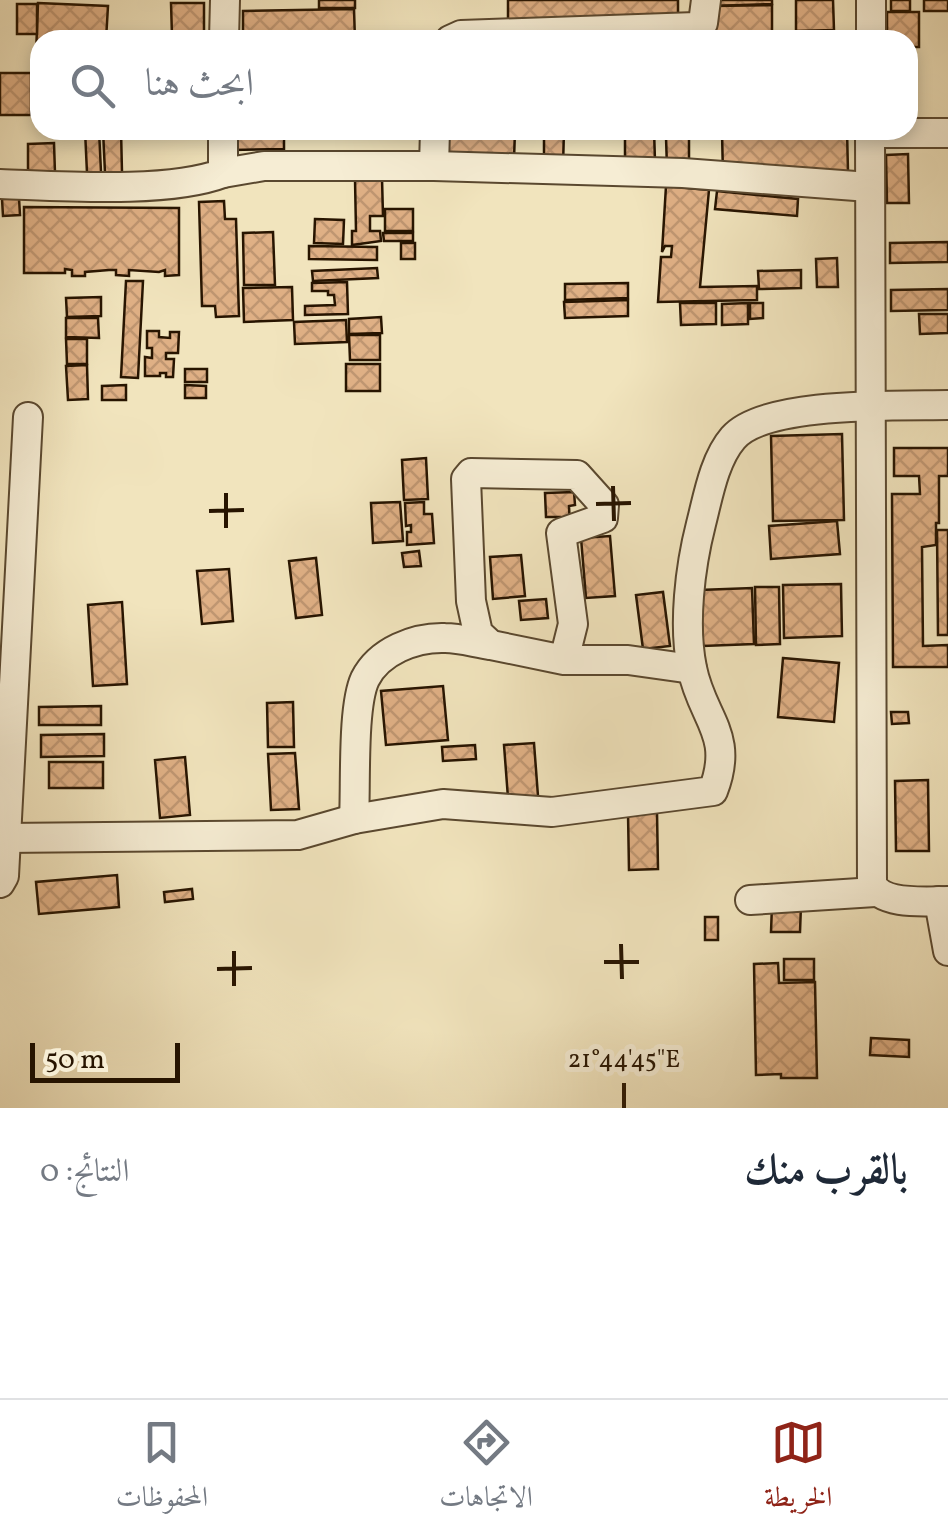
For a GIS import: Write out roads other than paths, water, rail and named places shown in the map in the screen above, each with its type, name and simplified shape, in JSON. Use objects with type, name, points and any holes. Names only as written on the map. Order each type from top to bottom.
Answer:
[{"type":"street","points":[[224,30],[225,0]]},
{"type":"street","points":[[608,30],[696,27],[706,15],[706,0]]},
{"type":"street","points":[[871,0],[871,30]]},
{"type":"street","points":[[918,133],[948,133]]},
{"type":"street","points":[[223,140],[223,172]]},
{"type":"street","points":[[434,166],[435,140]]},
{"type":"street","points":[[870,140],[871,769],[875,892]]},
{"type":"street","points":[[0,184],[180,182],[264,166],[434,166],[684,173],[868,187]]},
{"type":"street","points":[[6,838],[298,835],[354,819],[443,804],[552,812],[713,791],[723,766],[720,738],[692,669],[689,592],[709,491],[731,440],[740,431],[780,414],[948,404]]},
{"type":"street","points":[[0,883],[4,876],[6,838],[11,503],[28,416]]},
{"type":"street","points":[[491,645],[478,633],[471,601],[466,478],[478,472],[578,475],[604,504],[603,518],[560,534],[573,624],[564,660]]},
{"type":"street","points":[[354,819],[360,708],[366,678],[382,659],[404,644],[445,638],[564,660],[628,660],[692,669]]},
{"type":"street","points":[[750,900],[875,892],[887,898],[944,901],[948,951]]}]
